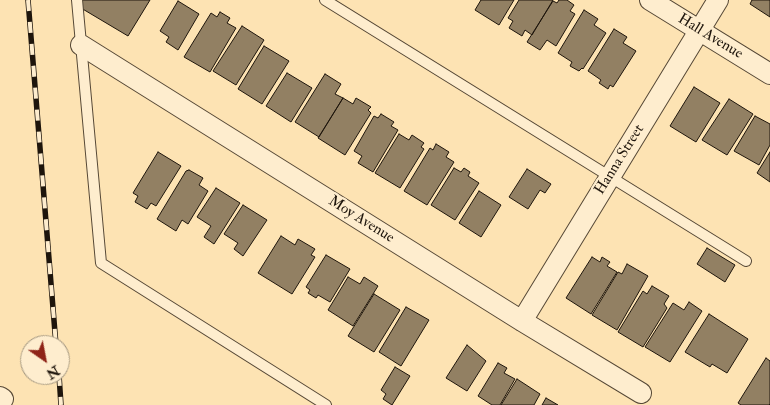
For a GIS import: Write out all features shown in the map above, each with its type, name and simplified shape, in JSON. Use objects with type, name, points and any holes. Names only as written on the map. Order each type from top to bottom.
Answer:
[{"type":"street","name":"Hall Avenue","points":[[650,0],[770,74]]},
{"type":"street","name":"Hanna Street","points":[[522,320],[718,0]]},
{"type":"street","name":"Moy Avenue","points":[[81,45],[641,393]]},
{"type":"lane","points":[[77,0],[101,263],[326,405]]},
{"type":"lane","points":[[325,0],[746,261]]},
{"type":"building","points":[[80,0],[150,0],[128,36],[81,8]]},
{"type":"building","points":[[481,0],[514,0],[499,25],[475,10]]},
{"type":"building","points":[[519,0],[553,0],[532,35],[525,30],[522,36],[509,28],[513,21],[508,18]]},
{"type":"building","points":[[559,0],[567,0],[574,5],[570,11],[575,14],[556,46],[547,40],[540,50],[527,42],[553,1],[557,3]]},
{"type":"building","points":[[752,0],[770,0],[770,17],[750,4]]},
{"type":"building","points":[[178,1],[199,14],[178,50],[166,42],[169,37],[160,31]]},
{"type":"building","points":[[584,10],[598,19],[594,25],[606,33],[583,69],[579,71],[570,66],[572,62],[558,53]]},
{"type":"building","points":[[220,12],[230,18],[227,23],[236,28],[210,72],[184,57],[211,13],[217,17]]},
{"type":"building","points":[[242,26],[264,40],[236,85],[213,71]]},
{"type":"building","points":[[614,29],[627,37],[623,43],[636,51],[613,87],[610,85],[608,89],[599,83],[601,80],[588,71]]},
{"type":"building","points":[[264,46],[289,61],[262,104],[238,89]]},
{"type":"building","points":[[287,73],[312,88],[291,122],[266,106]]},
{"type":"building","points":[[325,74],[341,84],[335,94],[343,98],[319,137],[295,122]]},
{"type":"building","points":[[694,87],[720,103],[696,142],[670,126]]},
{"type":"building","points":[[343,98],[353,104],[356,98],[371,107],[368,110],[371,113],[345,155],[318,138]]},
{"type":"building","points":[[729,99],[753,114],[727,155],[702,140]]},
{"type":"building","points":[[381,114],[394,122],[391,126],[398,130],[373,172],[358,163],[362,156],[354,151],[374,116],[378,118]]},
{"type":"building","points":[[755,116],[770,124],[770,145],[759,165],[734,151]]},
{"type":"building","points":[[399,134],[409,140],[412,135],[424,143],[421,147],[424,149],[400,188],[375,173]]},
{"type":"building","points":[[436,144],[449,152],[446,157],[454,162],[427,205],[404,191],[430,148],[433,150]]},
{"type":"building","points":[[158,152],[181,166],[156,206],[151,203],[147,209],[135,202],[138,196],[133,193]]},
{"type":"building","points":[[770,152],[770,182],[757,173]]},
{"type":"building","points":[[454,168],[461,172],[464,168],[470,172],[468,176],[479,183],[455,220],[431,205]]},
{"type":"building","points":[[527,169],[551,184],[545,193],[540,190],[528,209],[509,197]]},
{"type":"building","points":[[189,170],[203,178],[199,185],[208,191],[188,224],[182,220],[176,231],[157,219],[186,171]]},
{"type":"building","points":[[216,188],[240,203],[214,244],[204,237],[211,226],[197,217]]},
{"type":"building","points":[[479,191],[501,205],[481,237],[459,223]]},
{"type":"building","points":[[243,205],[267,220],[243,256],[234,249],[238,243],[224,234]]},
{"type":"building","points":[[281,236],[295,245],[298,239],[315,249],[311,255],[315,257],[292,294],[258,273]]},
{"type":"building","points":[[707,248],[735,265],[725,282],[697,264]]},
{"type":"building","points":[[326,255],[350,269],[330,302],[318,295],[316,298],[308,293],[310,290],[306,287]]},
{"type":"building","points":[[592,257],[600,262],[602,257],[610,262],[607,266],[617,272],[591,314],[566,298]]},
{"type":"building","points":[[627,264],[648,276],[617,330],[592,315],[618,272],[622,274]]},
{"type":"building","points":[[348,277],[360,284],[364,277],[378,286],[353,326],[328,310]]},
{"type":"building","points":[[652,286],[669,296],[664,304],[667,308],[643,347],[618,332],[643,291],[647,294]]},
{"type":"building","points":[[374,294],[400,310],[374,352],[348,336]]},
{"type":"building","points":[[689,302],[702,311],[670,362],[645,347],[673,303],[684,310]]},
{"type":"building","points":[[406,307],[429,320],[401,366],[379,352]]},
{"type":"building","points":[[709,314],[748,339],[727,373],[712,364],[710,367],[685,352]]},
{"type":"building","points":[[467,345],[486,361],[467,391],[446,378]]},
{"type":"building","points":[[766,358],[770,361],[770,404],[741,405],[738,403]]},
{"type":"building","points":[[498,363],[507,368],[504,373],[515,379],[500,405],[492,405],[478,396]]},
{"type":"building","points":[[395,367],[410,376],[392,405],[383,399],[386,394],[381,390]]},
{"type":"building","points":[[517,379],[540,394],[534,405],[501,405]]},
{"type":"building","points":[[546,398],[558,405],[542,405]]},
{"type":"railway","points":[[28,0],[55,335]]},
{"type":"railway","points":[[60,385],[61,405]]}]
